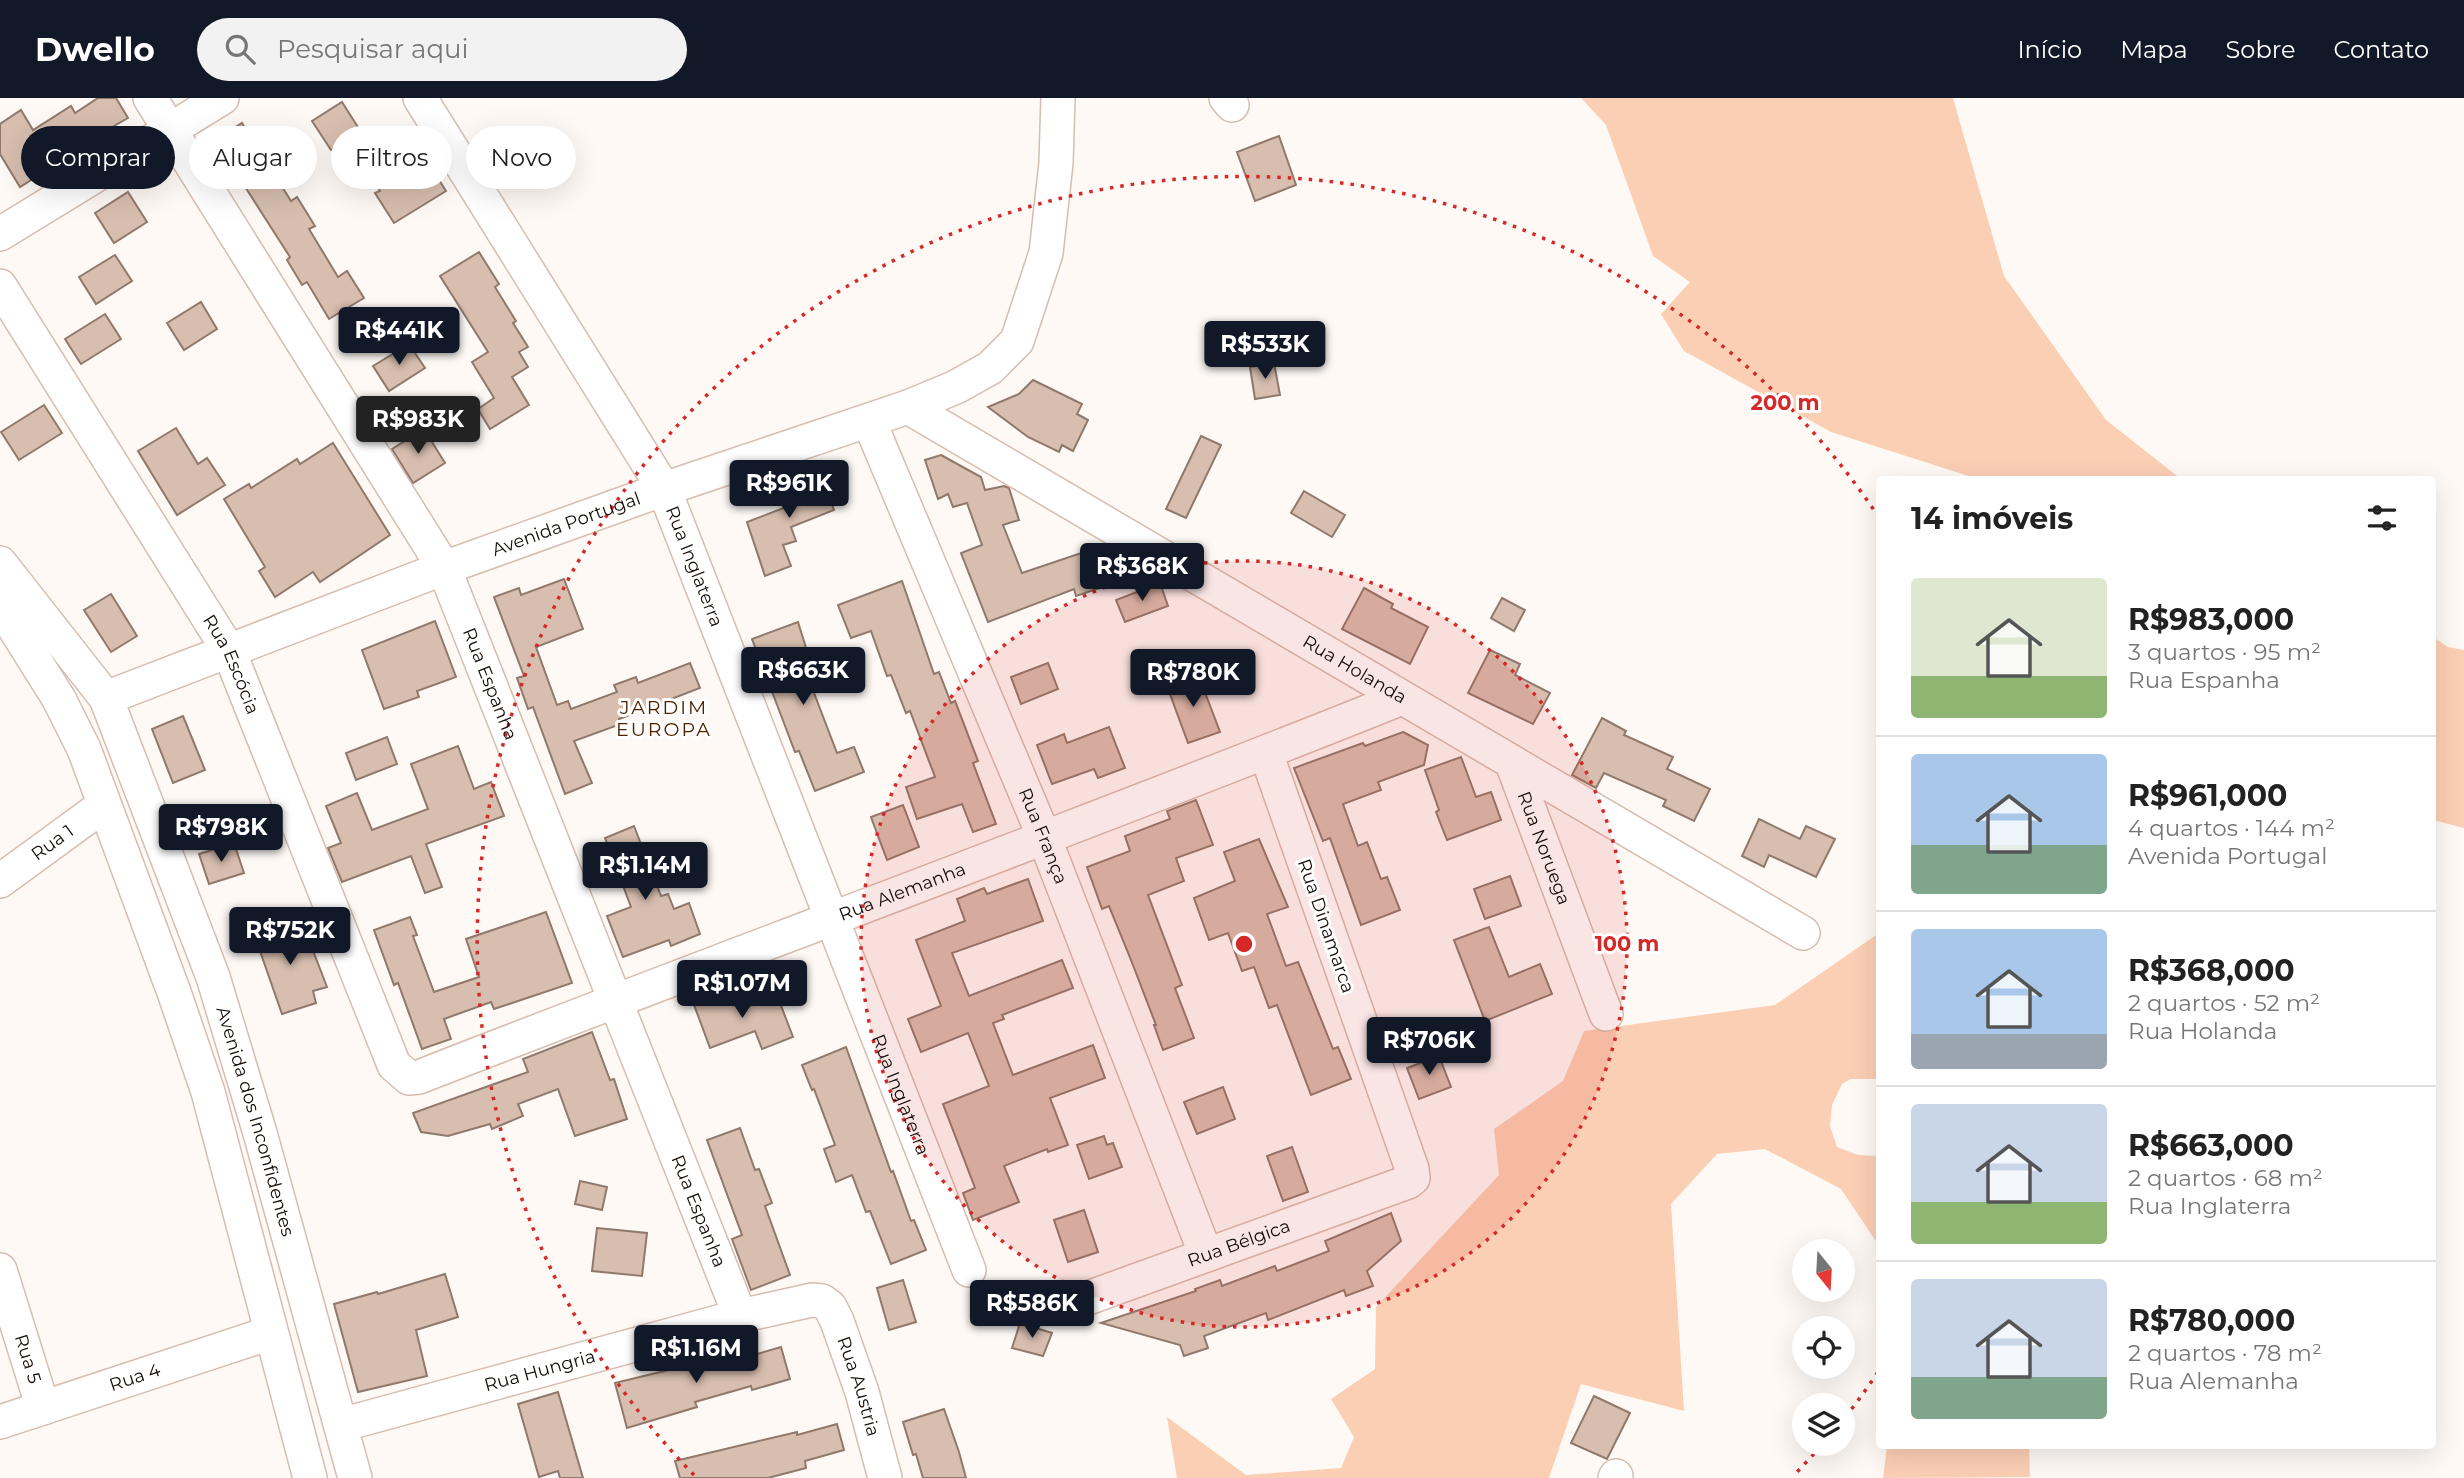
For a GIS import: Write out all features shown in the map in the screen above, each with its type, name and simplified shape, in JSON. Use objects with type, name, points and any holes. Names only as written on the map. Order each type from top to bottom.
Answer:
[{"type":"street","name":"Rua Espanha","points":[[150,98],[168,126]]},
{"type":"street","points":[[175,127],[222,98]]},
{"type":"street","name":"Rua Inglaterra","points":[[420,98],[664,489],[969,1270]]},
{"type":"street","name":"Avenida Portugal","points":[[106,698],[444,568],[664,489],[908,407],[956,387],[990,368],[1017,341],[1046,253],[1056,163],[1058,98]]},
{"type":"street","name":"Rua Espanha","points":[[175,138],[444,568],[740,1316]]},
{"type":"street","points":[[0,234],[74,189]]},
{"type":"street","name":"Rua Escócia","points":[[0,286],[229,650],[394,1065],[402,1074]]},
{"type":"street","name":"Rua Holanda","points":[[908,407],[1802,933]]},
{"type":"street","name":"Rua França","points":[[869,421],[1044,837],[1206,1255]]},
{"type":"street","name":"Avenida dos Inconfidentes","points":[[0,563],[106,698],[213,977],[260,1133],[355,1478]]},
{"type":"street","name":"Avenida dos Inconfidentes","points":[[0,605],[59,699],[84,749],[208,1092],[310,1478]]},
{"type":"street","name":"Rua Alemanha","points":[[402,1074],[409,1078],[419,1077],[1266,753],[1402,698]]},
{"type":"street","name":"Rua Dinamarca","points":[[1266,753],[1413,1178]]},
{"type":"street","name":"Rua Noruega","points":[[1512,763],[1606,1014]]},
{"type":"street","name":"Rua 1","points":[[0,881],[104,805]]},
{"type":"street","name":"Rua Bélgica","points":[[1063,1307],[1413,1178]]},
{"type":"street","name":"Rua 5","points":[[0,1270],[43,1408]]},
{"type":"street","name":"Rua Hungria","points":[[341,1425],[740,1316],[812,1300],[822,1301]]},
{"type":"street","name":"Rua Austria","points":[[822,1301],[830,1307],[837,1321],[862,1392],[885,1478]]},
{"type":"street","name":"Rua 4","points":[[0,1422],[270,1333]]},
{"type":"shaded area","points":[[1581,98],[1953,98],[2004,276],[2106,420],[2177,476],[1969,476],[1831,432],[1684,351],[1661,314],[1690,282],[1653,256],[1606,125]]},
{"type":"shaded area","points":[[2436,639],[2448,647],[2464,650],[2464,828],[2436,821]]},
{"type":"shaded area","points":[[1876,935],[1876,1079],[1851,1079],[1842,1084],[1832,1105],[1830,1126],[1837,1147],[1858,1155],[1876,1156],[1876,1242],[1841,1189],[1765,1149],[1717,1154],[1671,1204],[1684,1411],[1581,1384],[1549,1478],[1177,1478],[1167,1417],[1246,1475],[1341,1468],[1354,1437],[1331,1399],[1375,1369],[1376,1307],[1499,1175],[1494,1129],[1563,1081],[1584,1031],[1775,1005]]},
{"type":"shaded area","points":[[1887,1449],[2029,1449],[2030,1477],[1883,1478]]},
{"type":"building","points":[[98,98],[116,98],[128,118],[114,126],[39,126],[71,106],[75,113]]},
{"type":"building","points":[[342,102],[357,126],[331,126],[331,150],[312,121]]},
{"type":"building","points":[[21,110],[31,126],[21,126],[20,187],[0,154],[0,124]]},
{"type":"building","points":[[1279,136],[1296,185],[1255,201],[1237,152]]},
{"type":"building","points":[[246,189],[283,189],[291,201],[297,197],[315,226],[309,229],[338,277],[347,271],[364,298],[329,319],[307,282],[302,285],[287,260],[290,257]]},
{"type":"building","points":[[379,189],[446,191],[394,223],[375,193],[380,191]]},
{"type":"building","points":[[128,192],[147,222],[114,243],[95,213]]},
{"type":"building","points":[[479,252],[499,284],[495,287],[528,347],[519,352],[528,367],[512,377],[529,405],[490,429],[478,409],[494,398],[472,362],[488,352],[440,276]]},
{"type":"building","points":[[115,255],[132,281],[96,304],[79,277]]},
{"type":"building","points":[[201,302],[217,329],[184,350],[167,323]]},
{"type":"building","points":[[105,314],[121,339],[81,364],[65,339]]},
{"type":"building","points":[[409,344],[425,368],[389,391],[373,366]]},
{"type":"building","points":[[1274,363],[1280,395],[1255,399],[1250,367]]},
{"type":"building","points":[[1033,380],[1082,404],[1077,414],[1088,420],[1073,451],[1062,445],[1059,452],[1028,437],[988,407],[1019,394]]},
{"type":"building","points":[[44,405],[62,433],[19,460],[1,432]]},
{"type":"building","points":[[176,428],[198,464],[207,458],[225,485],[177,515],[138,451]]},
{"type":"building","points":[[424,429],[445,463],[413,483],[392,449]]},
{"type":"building","points":[[1201,436],[1221,445],[1186,518],[1166,509]]},
{"type":"building","points":[[333,443],[390,535],[320,582],[313,572],[275,597],[259,571],[265,567],[224,499],[249,484],[251,488],[297,459],[300,464]]},
{"type":"building","points":[[941,455],[981,477],[985,490],[1004,486],[1009,488],[1019,520],[1003,525],[1022,573],[1105,545],[1111,562],[1117,560],[1124,580],[1076,596],[1074,589],[988,622],[961,553],[982,545],[967,503],[953,507],[948,494],[938,499],[925,460]]},
{"type":"building","points":[[816,463],[834,510],[791,527],[796,541],[783,545],[791,566],[765,576],[747,522],[802,501],[791,473]]},
{"type":"building","points":[[1304,491],[1345,515],[1332,537],[1291,513]]},
{"type":"building","points":[[564,579],[583,629],[536,647],[557,705],[568,701],[571,709],[617,692],[614,685],[636,677],[638,683],[690,663],[700,688],[619,719],[621,724],[574,741],[592,783],[565,794],[533,707],[528,709],[517,678],[524,676],[494,597],[519,588],[521,595]]},
{"type":"building","points":[[902,581],[934,674],[939,672],[951,703],[955,701],[978,761],[973,763],[996,824],[973,832],[962,804],[917,819],[906,787],[935,777],[910,711],[906,713],[891,675],[887,676],[871,631],[851,638],[838,605]]},
{"type":"building","points":[[1160,583],[1168,606],[1125,622],[1116,600]]},
{"type":"building","points":[[1364,588],[1393,604],[1391,608],[1428,627],[1410,664],[1342,629]]},
{"type":"building","points":[[111,594],[137,636],[111,652],[84,610]]},
{"type":"building","points":[[1502,598],[1525,610],[1514,631],[1491,618]]},
{"type":"building","points":[[435,621],[456,677],[417,691],[419,697],[384,709],[362,650]]},
{"type":"building","points":[[798,622],[817,683],[811,685],[837,753],[854,747],[864,772],[815,791],[799,751],[795,752],[752,639]]},
{"type":"building","points":[[1490,650],[1520,664],[1515,675],[1550,693],[1533,724],[1468,693]]},
{"type":"building","points":[[1048,663],[1058,689],[1021,704],[1011,677]]},
{"type":"building","points":[[1198,674],[1220,732],[1188,743],[1167,686]]},
{"type":"building","points":[[183,716],[205,770],[173,783],[152,729]]},
{"type":"building","points":[[1602,718],[1626,731],[1624,735],[1673,757],[1667,769],[1710,789],[1694,821],[1663,806],[1666,800],[1604,773],[1596,788],[1572,775]]},
{"type":"building","points":[[1109,727],[1125,768],[1098,778],[1094,769],[1052,784],[1037,745],[1064,734],[1067,743]]},
{"type":"building","points":[[1403,732],[1428,745],[1424,765],[1378,782],[1381,790],[1343,804],[1358,846],[1367,842],[1381,879],[1387,877],[1400,910],[1361,925],[1330,838],[1323,841],[1294,768]]},
{"type":"building","points":[[387,737],[397,764],[356,780],[346,753]]},
{"type":"building","points":[[458,746],[474,789],[491,782],[504,816],[426,844],[442,887],[425,893],[411,856],[342,882],[328,848],[341,843],[326,806],[357,793],[372,830],[428,809],[411,764]]},
{"type":"building","points":[[1461,757],[1476,797],[1491,792],[1501,820],[1447,840],[1425,770]]},
{"type":"building","points":[[1196,800],[1213,845],[1176,858],[1184,881],[1148,895],[1182,985],[1175,988],[1194,1038],[1163,1050],[1156,1025],[1109,906],[1102,909],[1087,867],[1130,851],[1125,836],[1170,819],[1167,811]]},
{"type":"building","points":[[903,805],[919,847],[887,860],[871,817]]},
{"type":"building","points":[[1759,819],[1800,839],[1806,826],[1835,839],[1816,877],[1769,855],[1764,867],[1742,856]]},
{"type":"building","points":[[634,826],[661,896],[668,894],[674,909],[689,903],[700,934],[671,946],[669,940],[623,957],[607,916],[631,907],[605,838]]},
{"type":"building","points":[[1259,839],[1288,907],[1267,914],[1286,966],[1298,962],[1333,1049],[1338,1047],[1351,1079],[1311,1095],[1277,1005],[1269,1008],[1254,967],[1242,971],[1228,933],[1209,940],[1194,898],[1235,881],[1224,852]]},
{"type":"building","points":[[234,843],[244,873],[209,884],[199,854]]},
{"type":"building","points":[[1510,876],[1521,906],[1485,919],[1474,889]]},
{"type":"building","points":[[1028,879],[1043,921],[952,953],[969,996],[1062,960],[1073,988],[1002,1015],[1004,1019],[993,1023],[1013,1075],[1093,1045],[1105,1078],[1050,1098],[1068,1145],[1048,1152],[1047,1149],[1004,1166],[1019,1202],[973,1220],[963,1193],[975,1188],[943,1104],[989,1086],[968,1033],[921,1052],[908,1019],[941,1006],[916,940],[965,921],[957,899],[984,888],[987,894]]},
{"type":"building","points":[[546,912],[572,983],[494,1009],[491,1002],[444,1019],[451,1039],[422,1049],[398,983],[394,985],[374,930],[410,917],[417,935],[413,936],[434,992],[479,977],[466,939]]},
{"type":"building","points":[[293,921],[298,938],[307,935],[327,987],[313,991],[316,1003],[282,1014],[254,934]]},
{"type":"building","points":[[1489,927],[1509,977],[1540,964],[1552,994],[1485,1021],[1454,940]]},
{"type":"building","points":[[731,988],[739,1010],[777,995],[793,1037],[762,1049],[755,1031],[710,1048],[693,1002]]},
{"type":"building","points":[[592,1032],[610,1080],[614,1079],[627,1119],[575,1136],[558,1089],[518,1104],[523,1116],[492,1129],[490,1124],[448,1136],[421,1132],[413,1113],[528,1072],[523,1059]]},
{"type":"building","points":[[846,1047],[891,1172],[893,1171],[911,1221],[914,1220],[926,1250],[891,1264],[852,1175],[836,1182],[824,1149],[835,1145],[802,1065]]},
{"type":"building","points":[[1439,1056],[1451,1087],[1419,1099],[1407,1068]]},
{"type":"building","points":[[1223,1087],[1235,1119],[1197,1134],[1184,1102]]},
{"type":"building","points":[[740,1128],[755,1170],[759,1169],[772,1203],[765,1206],[790,1275],[751,1290],[732,1239],[742,1235],[707,1140]]},
{"type":"building","points":[[1104,1136],[1107,1145],[1113,1143],[1122,1167],[1089,1179],[1077,1145]]},
{"type":"building","points":[[1292,1147],[1308,1192],[1283,1201],[1267,1156]]},
{"type":"building","points":[[580,1181],[607,1187],[602,1210],[575,1204]]},
{"type":"building","points":[[1084,1210],[1098,1252],[1068,1262],[1054,1220]]},
{"type":"building","points":[[1391,1213],[1401,1241],[1367,1271],[1373,1286],[1346,1296],[1344,1290],[1268,1320],[1266,1313],[1204,1336],[1208,1348],[1184,1356],[1180,1345],[1101,1323],[1196,1291],[1195,1289],[1220,1280],[1222,1286],[1275,1266],[1277,1271],[1329,1251],[1325,1241]]},
{"type":"building","points":[[597,1228],[647,1233],[642,1276],[592,1271]]},
{"type":"building","points":[[445,1274],[458,1317],[416,1330],[427,1376],[358,1392],[334,1304]]},
{"type":"building","points":[[903,1280],[916,1322],[889,1330],[877,1288]]},
{"type":"building","points":[[1020,1323],[1052,1333],[1043,1356],[1012,1348]]},
{"type":"building","points":[[781,1347],[790,1379],[752,1390],[751,1386],[695,1402],[697,1407],[627,1428],[615,1383],[685,1366],[687,1370],[732,1357],[733,1361]]},
{"type":"building","points":[[558,1392],[583,1478],[560,1478],[558,1471],[539,1477],[518,1404]]},
{"type":"building","points":[[1594,1396],[1630,1413],[1607,1459],[1571,1443]]},
{"type":"building","points":[[944,1409],[966,1478],[923,1478],[916,1454],[913,1455],[903,1422]]},
{"type":"building","points":[[837,1424],[844,1450],[805,1461],[806,1468],[768,1478],[680,1478],[675,1461],[797,1432],[797,1435]]},
{"type":"district","name":"JARDIM EUROPA","points":[[664,718]]}]
